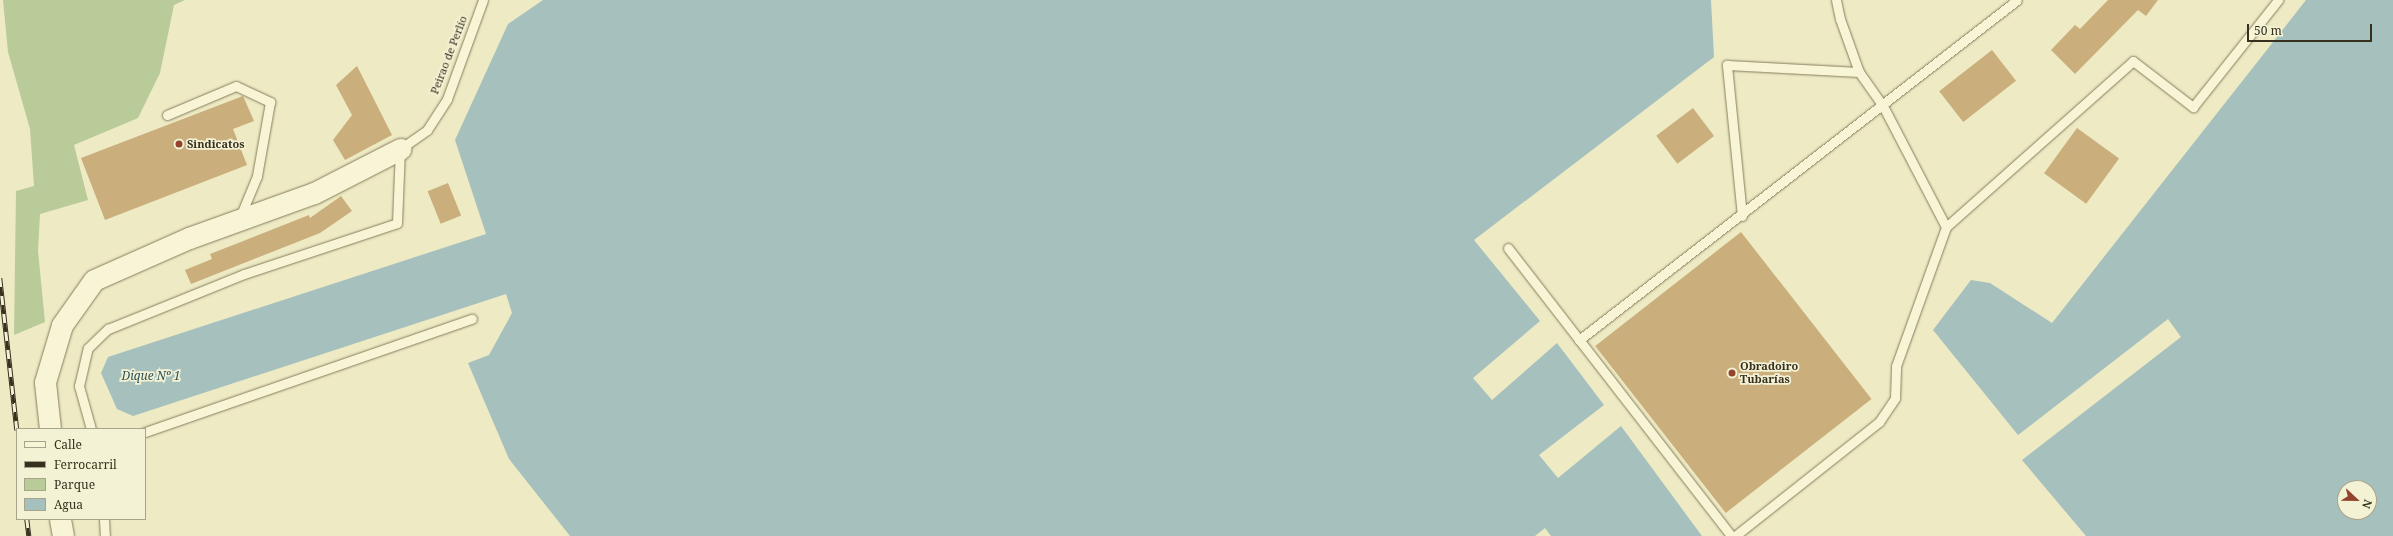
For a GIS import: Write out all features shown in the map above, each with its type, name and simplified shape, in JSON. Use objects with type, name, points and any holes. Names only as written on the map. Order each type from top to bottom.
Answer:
[{"type":"street","points":[[50,428],[45,382],[62,324],[94,280],[139,258],[314,193],[400,149]]},
{"type":"street","points":[[60,520],[62,536]]},
{"type":"lane","name":"Peirao de Perlío","points":[[400,149],[427,130],[447,99],[483,0]]},
{"type":"lane","points":[[1836,0],[1840,19],[1859,72],[1883,106],[1946,227]]},
{"type":"lane","points":[[1579,340],[1742,216],[2017,0]]},
{"type":"lane","points":[[1735,536],[1879,422],[1895,398],[1896,366],[1946,227],[2133,61],[2193,107],[2278,0]]},
{"type":"lane","points":[[1742,216],[1727,65],[1859,72]]},
{"type":"lane","points":[[167,114],[236,86],[270,102],[257,176],[239,220]]},
{"type":"lane","points":[[91,428],[79,386],[88,348],[108,329],[244,274],[397,223],[400,149]]},
{"type":"lane","points":[[1508,248],[1731,536]]},
{"type":"lane","points":[[146,432],[472,319]]},
{"type":"lane","points":[[104,520],[105,536]]},
{"type":"green space","points":[[3,0],[185,0],[174,5],[160,73],[138,118],[74,145],[88,200],[40,214],[38,251],[45,322],[14,335],[16,191],[34,186],[30,129],[8,52]]},
{"type":"water","name":"Dique Nº 1","points":[[543,0],[1711,0],[1714,57],[1474,240],[1540,321],[1473,378],[1492,400],[1557,343],[1604,405],[1539,455],[1558,478],[1621,426],[1702,536],[1551,536],[1545,528],[1535,536],[570,536],[509,459],[468,363],[489,355],[512,313],[506,294],[133,416],[117,409],[101,373],[108,357],[486,234],[455,140],[508,24]]},
{"type":"water","points":[[2306,0],[2393,0],[2393,536],[2086,536],[2022,460],[2181,337],[2168,319],[2018,435],[1933,330],[1971,280],[1990,283],[2052,323]]},
{"type":"building","points":[[2108,0],[2158,0],[2146,16],[2138,10],[2075,74],[2051,50],[2075,25],[2080,29]]},
{"type":"building","points":[[1992,50],[2016,81],[1963,122],[1939,91]]},
{"type":"building","points":[[357,66],[392,135],[345,160],[333,140],[352,115],[336,85]]},
{"type":"building","name":"Sindicatos","points":[[243,96],[254,121],[233,129],[247,165],[105,220],[81,158]]},
{"type":"building","points":[[1693,108],[1714,136],[1677,164],[1656,136]]},
{"type":"building","points":[[2077,128],[2119,159],[2086,204],[2044,173]]},
{"type":"building","points":[[448,183],[461,215],[441,224],[428,191]]},
{"type":"building","points":[[341,196],[352,211],[320,233],[191,284],[185,270],[212,259],[210,254],[309,215],[310,218]]},
{"type":"building","name":"Obradoiro Tubarías","points":[[1741,232],[1872,399],[1726,513],[1595,346]]},
{"type":"railway","points":[[0,278],[17,428]]},
{"type":"railway","points":[[27,520],[29,536]]},
{"type":"place","name":"Sindicatos","points":[[179,144]]},
{"type":"place","name":"Obradoiro Tubarías","points":[[1732,373]]}]
